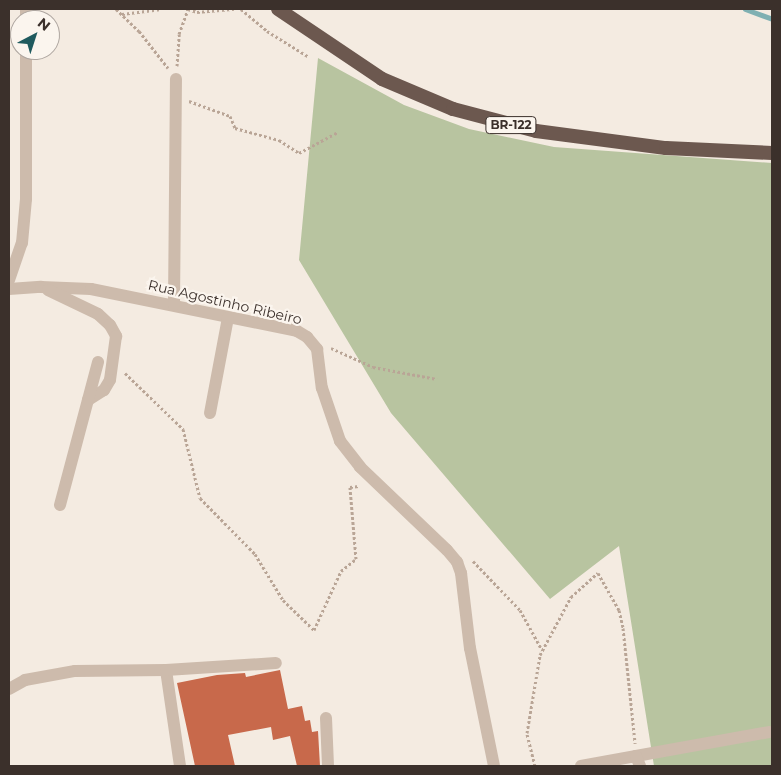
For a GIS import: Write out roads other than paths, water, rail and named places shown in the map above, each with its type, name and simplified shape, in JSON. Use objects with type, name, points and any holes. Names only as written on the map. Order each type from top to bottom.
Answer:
[{"type":"highway","name":"BR-122","points":[[278,9],[382,79],[453,109],[536,132],[666,148],[772,154]]},
{"type":"street","points":[[9,280],[22,243],[26,199],[26,60]]},
{"type":"street","points":[[174,305],[176,79]]},
{"type":"street","points":[[41,286],[98,314],[110,325],[116,336],[110,380],[104,390],[88,400]]},
{"type":"street","name":"Rua Agostinho Ribeiro","points":[[9,289],[41,286],[91,289],[297,331],[307,337],[317,349],[322,388],[340,440],[360,467],[447,550],[457,562],[461,573],[470,648],[494,766]]},
{"type":"street","points":[[210,413],[228,318]]},
{"type":"street","points":[[60,505],[98,362]]},
{"type":"street","points":[[9,689],[25,680],[75,671],[166,670],[276,663]]},
{"type":"street","points":[[166,670],[180,766]]},
{"type":"street","points":[[326,718],[328,766]]},
{"type":"street","points":[[581,766],[638,761],[769,732]]},
{"type":"waterway","points":[[745,9],[772,19]]}]
